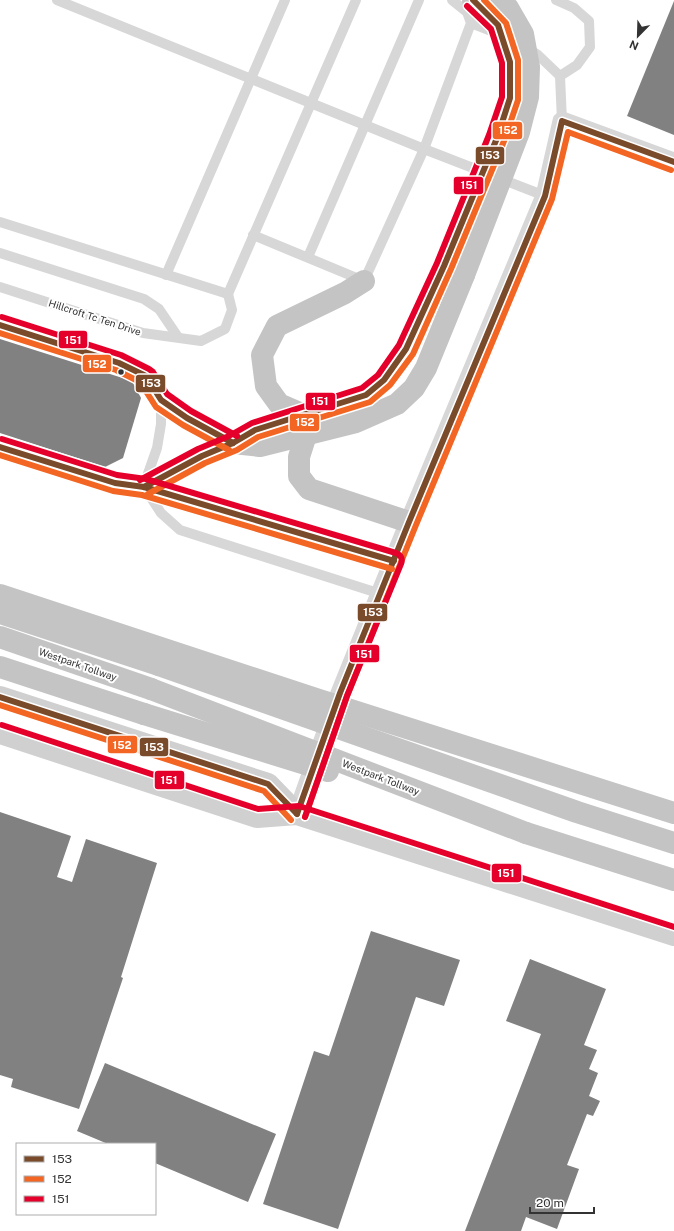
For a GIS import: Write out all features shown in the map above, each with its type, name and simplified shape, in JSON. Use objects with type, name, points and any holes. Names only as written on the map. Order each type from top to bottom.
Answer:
[{"type":"highway","points":[[161,400],[187,418],[233,443],[260,446],[366,395],[384,380],[406,349],[444,266],[497,138],[510,98],[510,62],[498,25],[458,0]]},
{"type":"highway","points":[[364,281],[345,293],[277,326],[262,355],[266,386],[279,404],[304,425],[356,422],[397,404],[414,388],[426,368],[464,276],[519,132],[528,97],[529,67],[522,34],[508,8],[500,0]]},
{"type":"highway","points":[[304,425],[299,457],[299,476],[309,489],[409,522]]},
{"type":"highway","points":[[144,487],[202,456],[233,443]]},
{"type":"highway","points":[[0,595],[319,700],[674,813]]},
{"type":"highway","points":[[0,613],[159,665],[577,812],[674,843]]},
{"type":"highway","name":"Westpark Tollway","points":[[0,637],[151,689],[526,833],[674,880]]},
{"type":"highway","points":[[0,667],[144,714],[526,833]]},
{"type":"main road","points":[[0,697],[268,784],[297,814]]},
{"type":"main road","points":[[0,733],[257,817],[297,814],[674,935]]},
{"type":"street","points":[[297,814],[340,693],[409,522],[545,196],[562,121],[674,162]]},
{"type":"lane","points":[[57,0],[424,149],[545,196]]},
{"type":"lane","points":[[166,275],[285,0]]},
{"type":"lane","points":[[0,222],[228,294],[356,0]]},
{"type":"lane","points":[[308,257],[419,0]]},
{"type":"lane","points":[[253,235],[364,281],[424,149],[471,23],[467,12],[458,0]]},
{"type":"lane","points":[[556,0],[574,8],[589,21],[590,47],[577,64],[560,76]]},
{"type":"lane","points":[[471,23],[515,40],[538,55],[560,76],[562,121]]},
{"type":"lane","points":[[0,253],[144,299],[158,309],[178,338]]},
{"type":"lane","name":"Hillcroft Tc Ten Drive","points":[[0,287],[143,333],[201,341],[225,329],[232,310],[228,294]]},
{"type":"lane","points":[[0,325],[120,363],[146,376],[161,400],[161,424],[157,448],[144,487]]},
{"type":"lane","points":[[0,447],[115,483],[144,487],[394,561]]},
{"type":"lane","points":[[144,487],[161,514],[180,530],[381,594]]},
{"type":"building","points":[[674,1],[674,135],[627,116]]},
{"type":"building","points":[[0,339],[132,381],[141,398],[123,458],[105,467],[0,433]]},
{"type":"building","points":[[0,812],[71,836],[57,877],[72,882],[86,839],[157,863],[121,977],[123,978],[79,1109],[11,1087],[13,1079],[0,1075]]},
{"type":"building","points":[[371,931],[460,960],[444,1006],[416,997],[338,1229],[263,1204],[314,1051],[329,1056]]},
{"type":"building","points":[[530,959],[606,989],[584,1045],[597,1050],[589,1069],[598,1073],[589,1096],[600,1101],[593,1116],[587,1114],[567,1165],[579,1169],[557,1229],[526,1217],[521,1231],[465,1231],[541,1034],[506,1021]]},
{"type":"building","points":[[105,1063],[276,1134],[248,1202],[156,1163],[156,1143],[106,1143],[77,1131]]},
{"type":"transit line","name":"153","points":[[144,487],[202,456],[233,443],[255,430],[366,395],[384,380],[406,349],[444,266],[497,138],[510,98],[510,62],[498,25],[473,0]]},
{"type":"transit line","name":"152","points":[[148,494],[205,463],[237,450],[258,437],[370,402],[390,385],[413,354],[451,269],[504,141],[518,100],[518,60],[506,23],[484,0]]},
{"type":"transit line","name":"151","points":[[140,480],[198,449],[229,436],[252,423],[362,388],[378,375],[399,345],[437,263],[489,135],[502,97],[502,63],[491,29],[467,6]]},
{"type":"transit line","name":"153","points":[[297,814],[340,693],[409,522],[545,196],[562,121],[674,162]]},
{"type":"transit line","name":"152","points":[[305,817],[347,696],[416,525],[552,199],[568,132],[671,170]]},
{"type":"transit line","name":"151","points":[[2,317],[121,355],[149,369],[153,372],[167,394],[191,411],[237,436]]},
{"type":"transit line","name":"153","points":[[0,325],[119,363],[146,376],[161,400],[187,418],[233,443]]},
{"type":"transit line","name":"152","points":[[0,333],[116,370],[140,382],[156,407],[183,425],[229,450]]},
{"type":"transit line","name":"151","points":[[2,439],[117,475],[146,479],[396,553],[400,556],[402,559],[401,564],[347,696],[305,817]]},
{"type":"transit line","name":"153","points":[[0,447],[115,483],[144,487],[394,561]]},
{"type":"transit line","name":"152","points":[[0,455],[113,491],[142,495],[392,569]]},
{"type":"transit line","name":"153","points":[[0,697],[268,784],[297,814]]},
{"type":"transit line","name":"152","points":[[0,705],[264,791],[291,820]]},
{"type":"transit line","name":"151","points":[[2,725],[258,809],[299,806],[674,927]]}]
